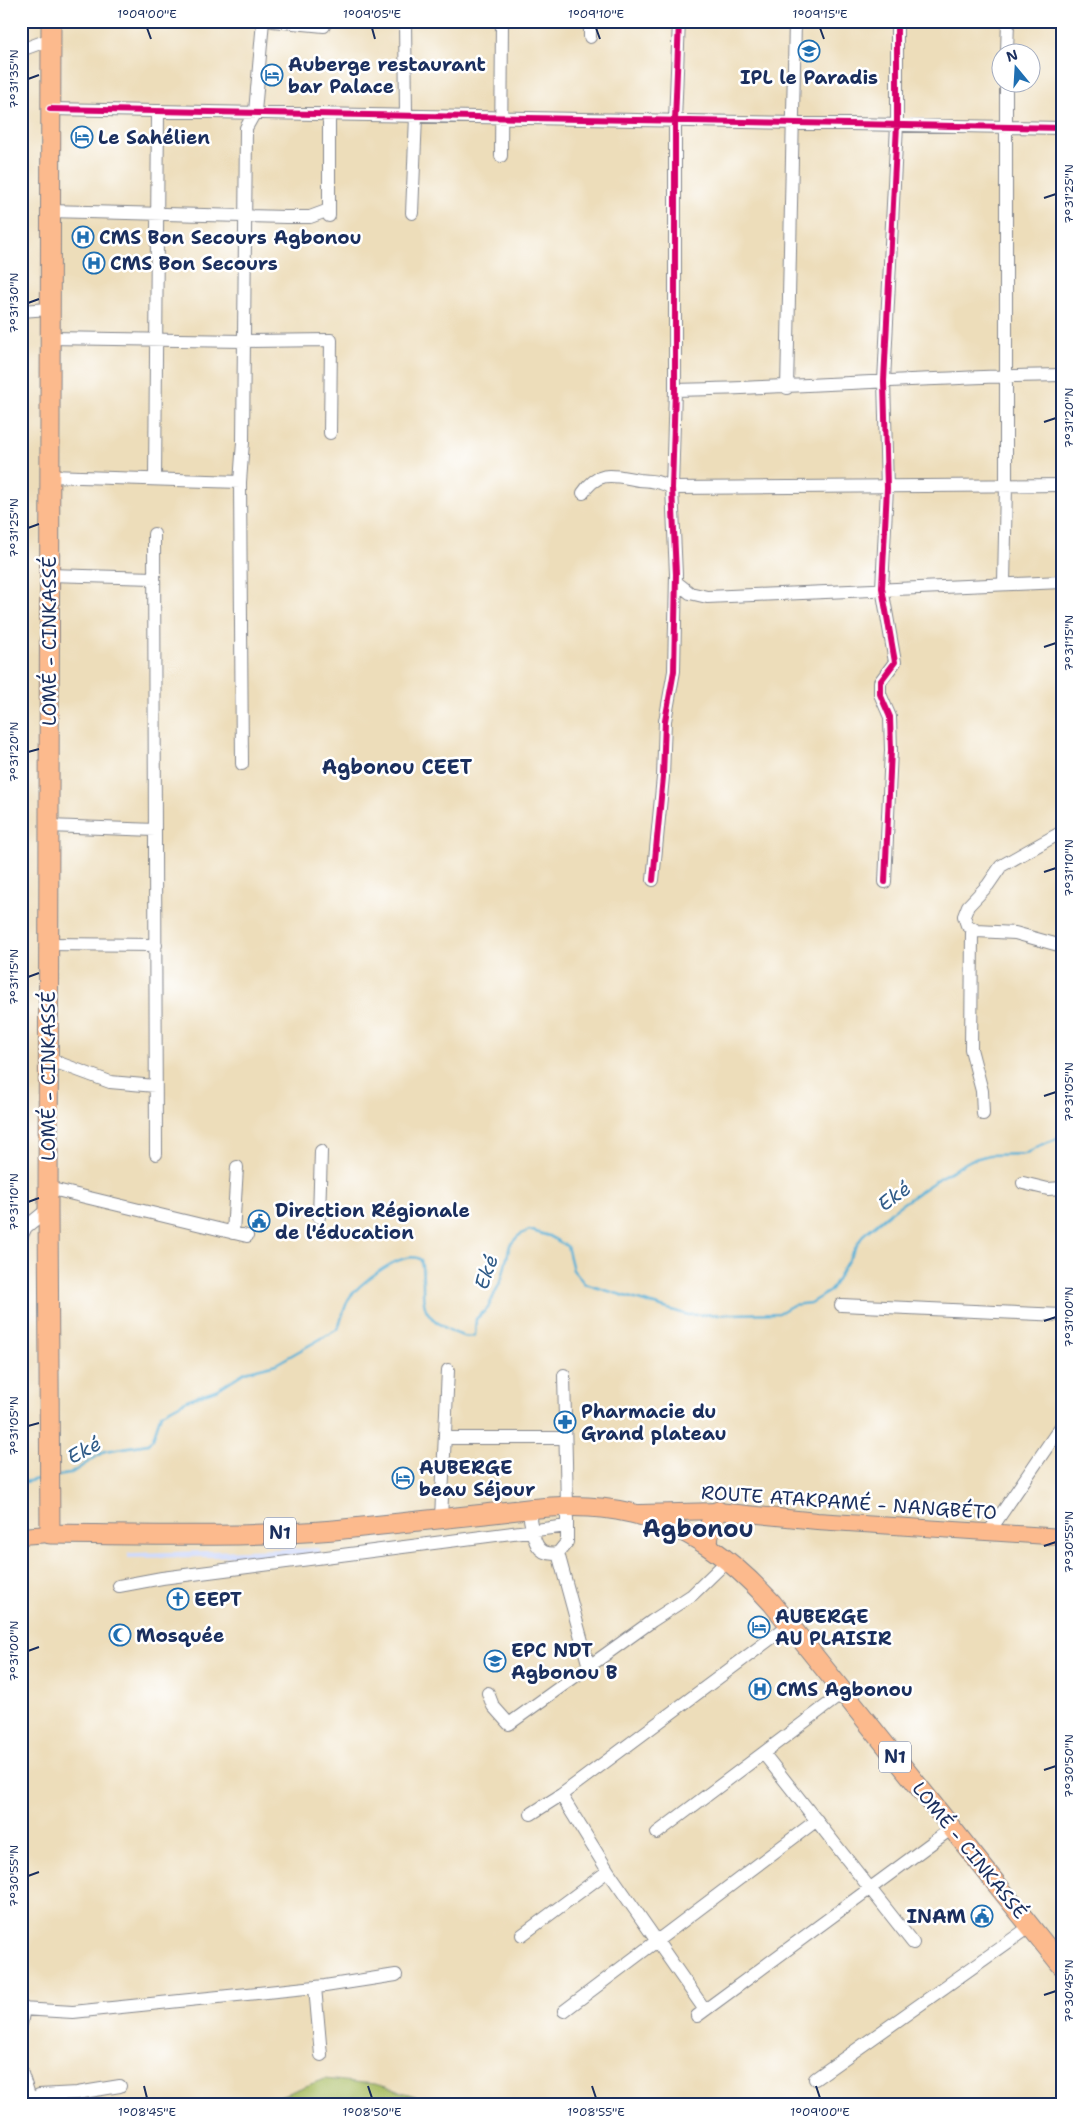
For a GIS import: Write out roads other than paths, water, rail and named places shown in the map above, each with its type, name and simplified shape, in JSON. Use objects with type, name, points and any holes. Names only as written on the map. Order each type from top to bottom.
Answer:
[{"type":"highway","name":"LOMÉ - CINKASSÉ","points":[[50,1534],[48,944],[51,30]]},
{"type":"highway","name":"LOMÉ - CINKASSÉ","points":[[509,1511],[528,1507],[567,1515],[603,1514],[645,1524],[708,1552],[718,1553]]},
{"type":"highway","name":"LOMÉ - CINKASSÉ","points":[[509,1511],[531,1522],[567,1515],[632,1513],[667,1524],[718,1553],[754,1584],[789,1624],[1062,1966]]},
{"type":"highway","name":"N1","points":[[50,1534],[281,1533],[509,1511]]},
{"type":"highway","points":[[718,1511],[710,1524],[718,1553]]},
{"type":"main road","name":"ROUTE ATAKPAMÉ - NANGBÉTO","points":[[632,1513],[718,1511],[817,1521],[1062,1536]]},
{"type":"main road","points":[[21,1536],[50,1534]]},
{"type":"street","points":[[242,764],[240,482],[244,442],[246,128],[255,112],[262,21]]},
{"type":"street","points":[[273,21],[324,26]]},
{"type":"street","points":[[405,21],[411,116],[412,213]]},
{"type":"street","points":[[501,156],[502,21]]},
{"type":"street","points":[[590,21],[590,37]]},
{"type":"street","points":[[652,880],[663,777],[665,721],[674,671],[676,582],[672,488],[675,390],[675,120],[679,21]]},
{"type":"street","points":[[787,388],[795,21]]},
{"type":"street","points":[[885,882],[891,750],[890,717],[880,694],[880,682],[895,662],[882,588],[886,488],[884,381],[897,125],[897,21]]},
{"type":"street","points":[[1007,42],[1008,21]]},
{"type":"street","points":[[21,50],[51,30]]},
{"type":"street","points":[[1004,583],[1006,486],[1004,127],[1006,92]]},
{"type":"street","points":[[50,109],[1062,128]]},
{"type":"street","points":[[155,479],[158,340],[158,111]]},
{"type":"street","points":[[50,211],[310,217],[329,213],[329,114]]},
{"type":"street","points":[[21,311],[50,309]]},
{"type":"street","points":[[50,338],[244,341],[331,340],[330,433]]},
{"type":"street","points":[[675,390],[787,388],[884,381],[1062,375]]},
{"type":"street","points":[[583,493],[590,482],[600,477],[618,475],[640,480],[660,481],[672,488],[886,488],[1062,485]]},
{"type":"street","points":[[49,476],[240,482]]},
{"type":"street","points":[[154,534],[156,1154]]},
{"type":"street","points":[[49,575],[154,578]]},
{"type":"street","points":[[676,582],[690,592],[707,597],[882,588],[1062,582]]},
{"type":"street","points":[[49,826],[155,830]]},
{"type":"street","points":[[1062,832],[1001,866],[988,885],[968,906],[964,916],[967,925],[977,931],[1015,932],[1062,946]]},
{"type":"street","points":[[972,932],[971,1049],[979,1076],[983,1114]]},
{"type":"street","points":[[48,944],[156,945]]},
{"type":"street","points":[[48,1059],[110,1082],[155,1086]]},
{"type":"street","points":[[319,1218],[321,1152]]},
{"type":"street","points":[[233,1233],[237,1167]]},
{"type":"street","points":[[1024,1183],[1048,1189],[1062,1188]]},
{"type":"street","points":[[48,1188],[247,1236]]},
{"type":"street","points":[[21,1237],[26,1227],[48,1209]]},
{"type":"street","points":[[841,1305],[1062,1315]]},
{"type":"street","points":[[441,1518],[448,1370]]},
{"type":"street","points":[[120,1586],[531,1522],[540,1550],[546,1554],[558,1553],[567,1542],[564,1375]]},
{"type":"street","points":[[989,1532],[1062,1426]]},
{"type":"street","points":[[446,1438],[564,1438]]},
{"type":"street","points":[[558,1553],[589,1667]]},
{"type":"street","points":[[488,1693],[493,1706],[509,1724],[692,1596],[718,1553]]},
{"type":"street","points":[[531,1814],[561,1795],[789,1624]]},
{"type":"street","points":[[657,1832],[764,1754],[843,1693]]},
{"type":"street","points":[[764,1754],[913,1943]]},
{"type":"street","points":[[561,1795],[608,1871],[657,1940],[701,2013],[952,1828]]},
{"type":"street","points":[[564,2011],[817,1820]]},
{"type":"street","points":[[522,1935],[608,1871]]},
{"type":"street","points":[[815,2080],[1030,1926]]},
{"type":"street","points":[[21,2024],[23,2008],[73,2012],[314,1987],[396,1975]]},
{"type":"street","points":[[314,1987],[322,2055]]},
{"type":"street","points":[[21,2070],[32,2102],[39,2095],[77,2093],[120,2086]]},
{"type":"waterway","name":"Eké","points":[[57,1476],[70,1474],[105,1451],[148,1444],[153,1438],[161,1414],[187,1400],[218,1389],[245,1372],[276,1364],[338,1329],[348,1300],[353,1293],[370,1277],[393,1263],[404,1259],[414,1257],[421,1260],[424,1302],[426,1310],[431,1317],[453,1332],[467,1337],[475,1335],[476,1319],[488,1308],[502,1278],[510,1245],[518,1236],[529,1230],[549,1236],[567,1246],[573,1270],[585,1284],[688,1315],[779,1313],[793,1305],[810,1303],[830,1291],[863,1235],[892,1211],[944,1175],[971,1160],[989,1155],[1025,1154],[1040,1145],[1062,1137]]},
{"type":"waterway","name":"Eké","points":[[21,1483],[42,1478]]},
{"type":"place","name":"IPL le Paradis","points":[[809,51]]},
{"type":"place","name":"Auberge restaurant bar Palace","points":[[272,75]]},
{"type":"place","name":"Le Sahélien","points":[[82,137]]},
{"type":"place","name":"CMS Bon Secours Agbonou","points":[[83,237]]},
{"type":"place","name":"CMS Bon Secours","points":[[94,263]]},
{"type":"place","name":"Direction Régionale de l'éducation","points":[[259,1221]]},
{"type":"place","name":"Pharmacie du Grand plateau","points":[[565,1422]]},
{"type":"place","name":"AUBERGE beau Séjour","points":[[403,1478]]},
{"type":"place","name":"EEPT","points":[[178,1599]]},
{"type":"place","name":"AUBERGE AU PLAISIR","points":[[759,1627]]},
{"type":"place","name":"Mosquée","points":[[120,1635]]},
{"type":"place","name":"EPC NDT Agbonou B","points":[[495,1661]]},
{"type":"place","name":"CMS Agbonou","points":[[760,1689]]},
{"type":"place","name":"INAM","points":[[982,1916]]},
{"type":"district","name":"Agbonou CEET","points":[[397,767]]},
{"type":"district","name":"Agbonou","points":[[698,1529]]}]
